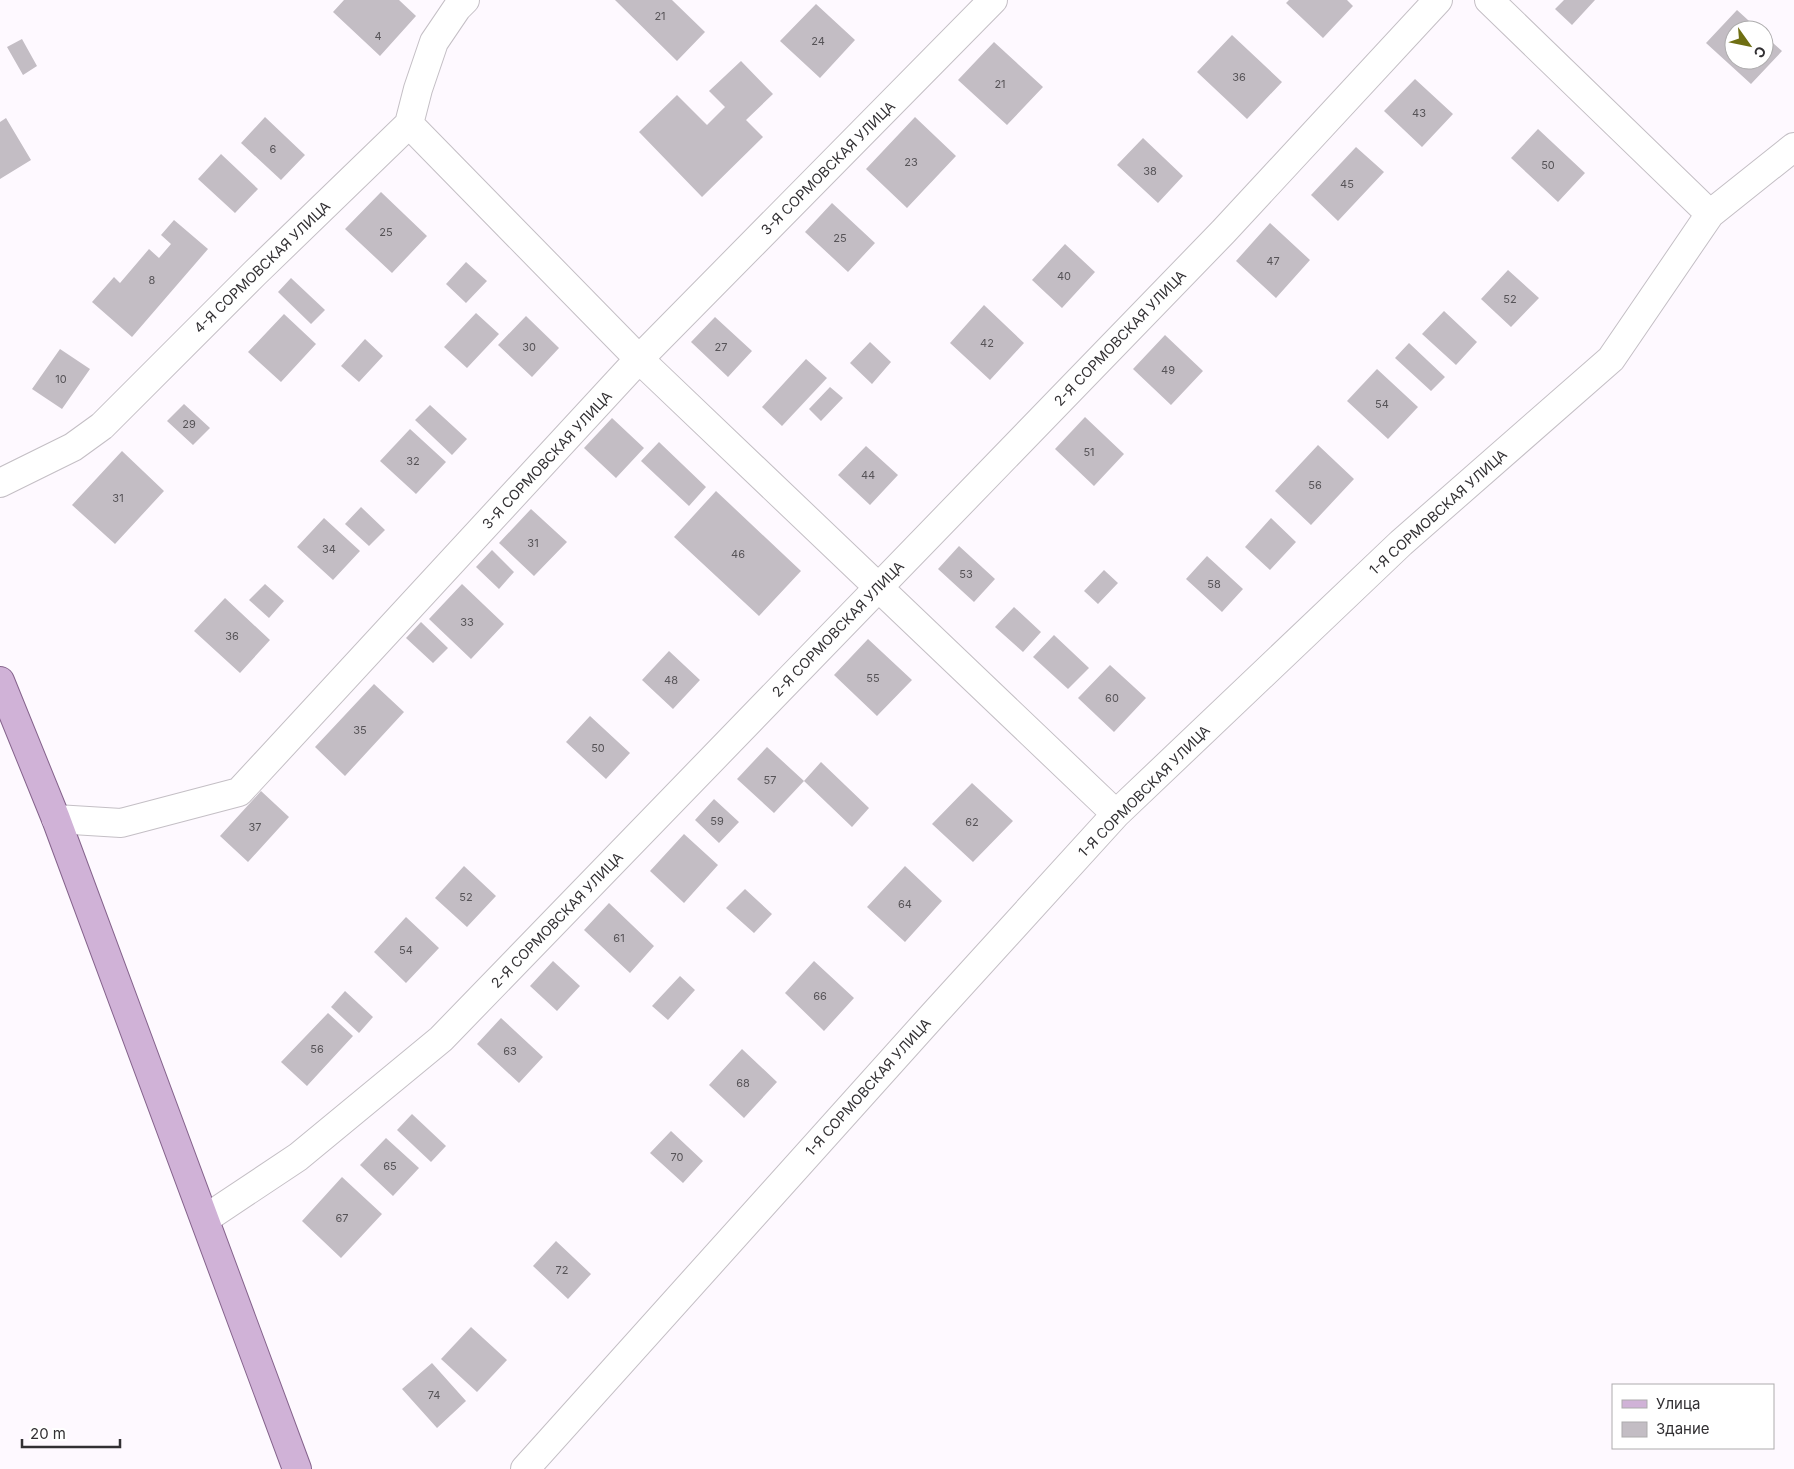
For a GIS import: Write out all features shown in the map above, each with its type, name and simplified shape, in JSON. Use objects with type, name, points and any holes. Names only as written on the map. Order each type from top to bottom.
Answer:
[{"type":"main road","points":[[0,681],[56,818],[299,1468]]},
{"type":"street","points":[[465,0],[457,8],[434,42],[418,89],[409,124],[640,359],[1116,814]]},
{"type":"street","name":"3-Я СОРМОВСКАЯ УЛИЦА","points":[[56,818],[121,823],[239,792],[640,359],[993,0]]},
{"type":"street","name":"2-Я СОРМОВСКАЯ УЛИЦА","points":[[205,1219],[298,1156],[441,1039],[1223,232],[1438,0]]},
{"type":"street","points":[[1489,0],[1710,214]]},
{"type":"street","name":"4-Я СОРМОВСКАЯ УЛИЦА","points":[[0,483],[74,448],[102,426],[255,273],[409,124]]},
{"type":"street","name":"1-Я СОРМОВСКАЯ УЛИЦА","points":[[525,1469],[1116,814],[1401,543],[1611,359],[1710,214],[1794,147]]},
{"type":"building","points":[[344,0],[399,0],[416,16],[380,56],[333,12]]},
{"type":"building","points":[[615,0],[672,0],[705,32],[677,61]]},
{"type":"building","points":[[1289,0],[1347,0],[1353,6],[1323,38],[1286,3]]},
{"type":"building","points":[[1564,0],[1595,0],[1572,25],[1555,9]]},
{"type":"building","points":[[816,4],[855,40],[820,78],[780,41]]},
{"type":"building","points":[[1737,10],[1748,20],[1728,20]]},
{"type":"building","points":[[1724,24],[1724,59],[1706,43]]},
{"type":"building","points":[[1232,35],[1282,82],[1247,119],[1197,72]]},
{"type":"building","points":[[22,39],[37,66],[23,75],[7,47]]},
{"type":"building","points":[[994,42],[1043,87],[1007,125],[958,80]]},
{"type":"building","points":[[1774,44],[1782,51],[1774,60]]},
{"type":"building","points":[[741,61],[773,94],[746,120],[763,137],[702,197],[639,132],[677,95],[707,125],[725,107],[709,91]]},
{"type":"building","points":[[1736,70],[1764,70],[1751,84]]},
{"type":"building","points":[[1415,79],[1453,114],[1422,147],[1384,111]]},
{"type":"building","points":[[265,117],[305,155],[281,180],[241,143]]},
{"type":"building","points":[[915,117],[956,156],[907,208],[866,169]]},
{"type":"building","points":[[6,118],[31,160],[0,179],[0,122]]},
{"type":"building","points":[[1538,129],[1585,173],[1558,202],[1511,158]]},
{"type":"building","points":[[1143,138],[1183,176],[1158,203],[1117,165]]},
{"type":"building","points":[[1356,147],[1384,172],[1338,221],[1311,195]]},
{"type":"building","points":[[221,154],[258,189],[235,213],[198,179]]},
{"type":"building","points":[[381,192],[427,236],[392,273],[345,229]]},
{"type":"building","points":[[832,203],[875,243],[848,272],[805,232]]},
{"type":"building","points":[[174,220],[208,249],[132,337],[92,302],[114,277],[120,283],[149,249],[159,258],[171,244],[161,235]]},
{"type":"building","points":[[1270,223],[1310,260],[1276,298],[1236,261]]},
{"type":"building","points":[[1065,244],[1095,272],[1062,308],[1032,280]]},
{"type":"building","points":[[466,262],[487,281],[466,303],[446,284]]},
{"type":"building","points":[[1508,270],[1539,298],[1511,327],[1481,299]]},
{"type":"building","points":[[291,278],[325,310],[311,324],[278,292]]},
{"type":"building","points":[[984,305],[1024,343],[990,380],[950,343]]},
{"type":"building","points":[[1444,311],[1477,342],[1456,365],[1422,334]]},
{"type":"building","points":[[476,313],[499,334],[467,368],[444,347]]},
{"type":"building","points":[[284,314],[316,344],[281,382],[248,352]]},
{"type":"building","points":[[526,316],[559,348],[532,377],[498,345]]},
{"type":"building","points":[[715,317],[752,351],[728,377],[691,342]]},
{"type":"building","points":[[1165,335],[1203,371],[1171,405],[1133,369]]},
{"type":"building","points":[[365,339],[383,356],[359,382],[341,366]]},
{"type":"building","points":[[870,342],[891,362],[872,384],[850,363]]},
{"type":"building","points":[[1409,343],[1445,377],[1431,391],[1395,358]]},
{"type":"building","points":[[60,349],[90,369],[62,409],[32,389]]},
{"type":"building","points":[[806,359],[827,378],[782,426],[762,407]]},
{"type":"building","points":[[1377,369],[1418,407],[1388,439],[1347,401]]},
{"type":"building","points":[[830,387],[843,398],[821,421],[809,409]]},
{"type":"building","points":[[184,404],[210,428],[193,445],[167,421]]},
{"type":"building","points":[[430,405],[467,439],[452,455],[415,420]]},
{"type":"building","points":[[1085,417],[1124,454],[1094,486],[1055,449]]},
{"type":"building","points":[[612,418],[644,448],[616,478],[584,448]]},
{"type":"building","points":[[410,429],[446,462],[416,494],[380,461]]},
{"type":"building","points":[[659,442],[706,487],[689,506],[641,461]]},
{"type":"building","points":[[1318,445],[1354,479],[1311,525],[1275,491]]},
{"type":"building","points":[[866,446],[898,475],[870,505],[838,475]]},
{"type":"building","points":[[122,451],[164,491],[115,544],[72,505]]},
{"type":"building","points":[[716,491],[801,571],[759,616],[674,537]]},
{"type":"building","points":[[361,507],[385,530],[369,546],[345,524]]},
{"type":"building","points":[[531,509],[567,542],[534,576],[499,543]]},
{"type":"building","points":[[324,518],[360,551],[333,580],[297,547]]},
{"type":"building","points":[[1271,518],[1296,542],[1270,570],[1245,547]]},
{"type":"building","points":[[959,546],[995,579],[974,602],[938,569]]},
{"type":"building","points":[[492,550],[514,572],[499,589],[476,567]]},
{"type":"building","points":[[1207,556],[1243,589],[1222,612],[1186,579]]},
{"type":"building","points":[[1104,570],[1118,583],[1098,604],[1084,591]]},
{"type":"building","points":[[265,584],[284,601],[269,618],[249,600]]},
{"type":"building","points":[[462,584],[504,624],[471,659],[429,619]]},
{"type":"building","points":[[225,598],[270,640],[240,673],[194,631]]},
{"type":"building","points":[[1014,607],[1041,632],[1023,652],[995,627]]},
{"type":"building","points":[[421,622],[448,648],[433,663],[406,638]]},
{"type":"building","points":[[1054,635],[1089,668],[1068,689],[1033,657]]},
{"type":"building","points":[[868,639],[912,680],[877,716],[834,675]]},
{"type":"building","points":[[669,651],[700,680],[673,709],[642,680]]},
{"type":"building","points":[[1110,665],[1146,698],[1114,732],[1078,698]]},
{"type":"building","points":[[374,684],[404,712],[345,776],[315,747]]},
{"type":"building","points":[[590,716],[630,753],[606,779],[566,742]]},
{"type":"building","points":[[767,747],[804,781],[774,813],[737,779]]},
{"type":"building","points":[[821,762],[869,808],[852,827],[804,781]]},
{"type":"building","points":[[972,783],[1013,821],[973,862],[932,824]]},
{"type":"building","points":[[261,791],[289,817],[248,862],[220,836]]},
{"type":"building","points":[[714,799],[739,822],[719,843],[695,820]]},
{"type":"building","points":[[684,834],[718,865],[684,903],[650,871]]},
{"type":"building","points":[[464,866],[496,896],[467,927],[435,898]]},
{"type":"building","points":[[905,866],[942,901],[905,942],[867,907]]},
{"type":"building","points":[[745,889],[772,914],[754,933],[726,908]]},
{"type":"building","points":[[609,903],[654,946],[630,973],[584,930]]},
{"type":"building","points":[[406,917],[439,948],[406,983],[374,952]]},
{"type":"building","points":[[553,961],[580,986],[557,1011],[530,986]]},
{"type":"building","points":[[814,961],[854,998],[824,1031],[785,993]]},
{"type":"building","points":[[680,976],[695,990],[668,1020],[652,1006]]},
{"type":"building","points":[[345,991],[373,1017],[359,1033],[331,1007]]},
{"type":"building","points":[[328,1013],[353,1036],[307,1086],[281,1062]]},
{"type":"building","points":[[501,1018],[543,1057],[519,1083],[477,1044]]},
{"type":"building","points":[[742,1049],[777,1082],[744,1118],[709,1085]]},
{"type":"building","points":[[412,1114],[446,1146],[431,1162],[397,1130]]},
{"type":"building","points":[[671,1131],[703,1161],[683,1183],[650,1153]]},
{"type":"building","points":[[386,1138],[419,1168],[393,1196],[360,1165]]},
{"type":"building","points":[[342,1177],[382,1214],[341,1258],[302,1221]]},
{"type":"building","points":[[556,1241],[591,1274],[568,1299],[533,1266]]},
{"type":"building","points":[[471,1327],[507,1360],[477,1392],[441,1359]]},
{"type":"building","points":[[432,1363],[466,1401],[437,1428],[402,1389]]}]
